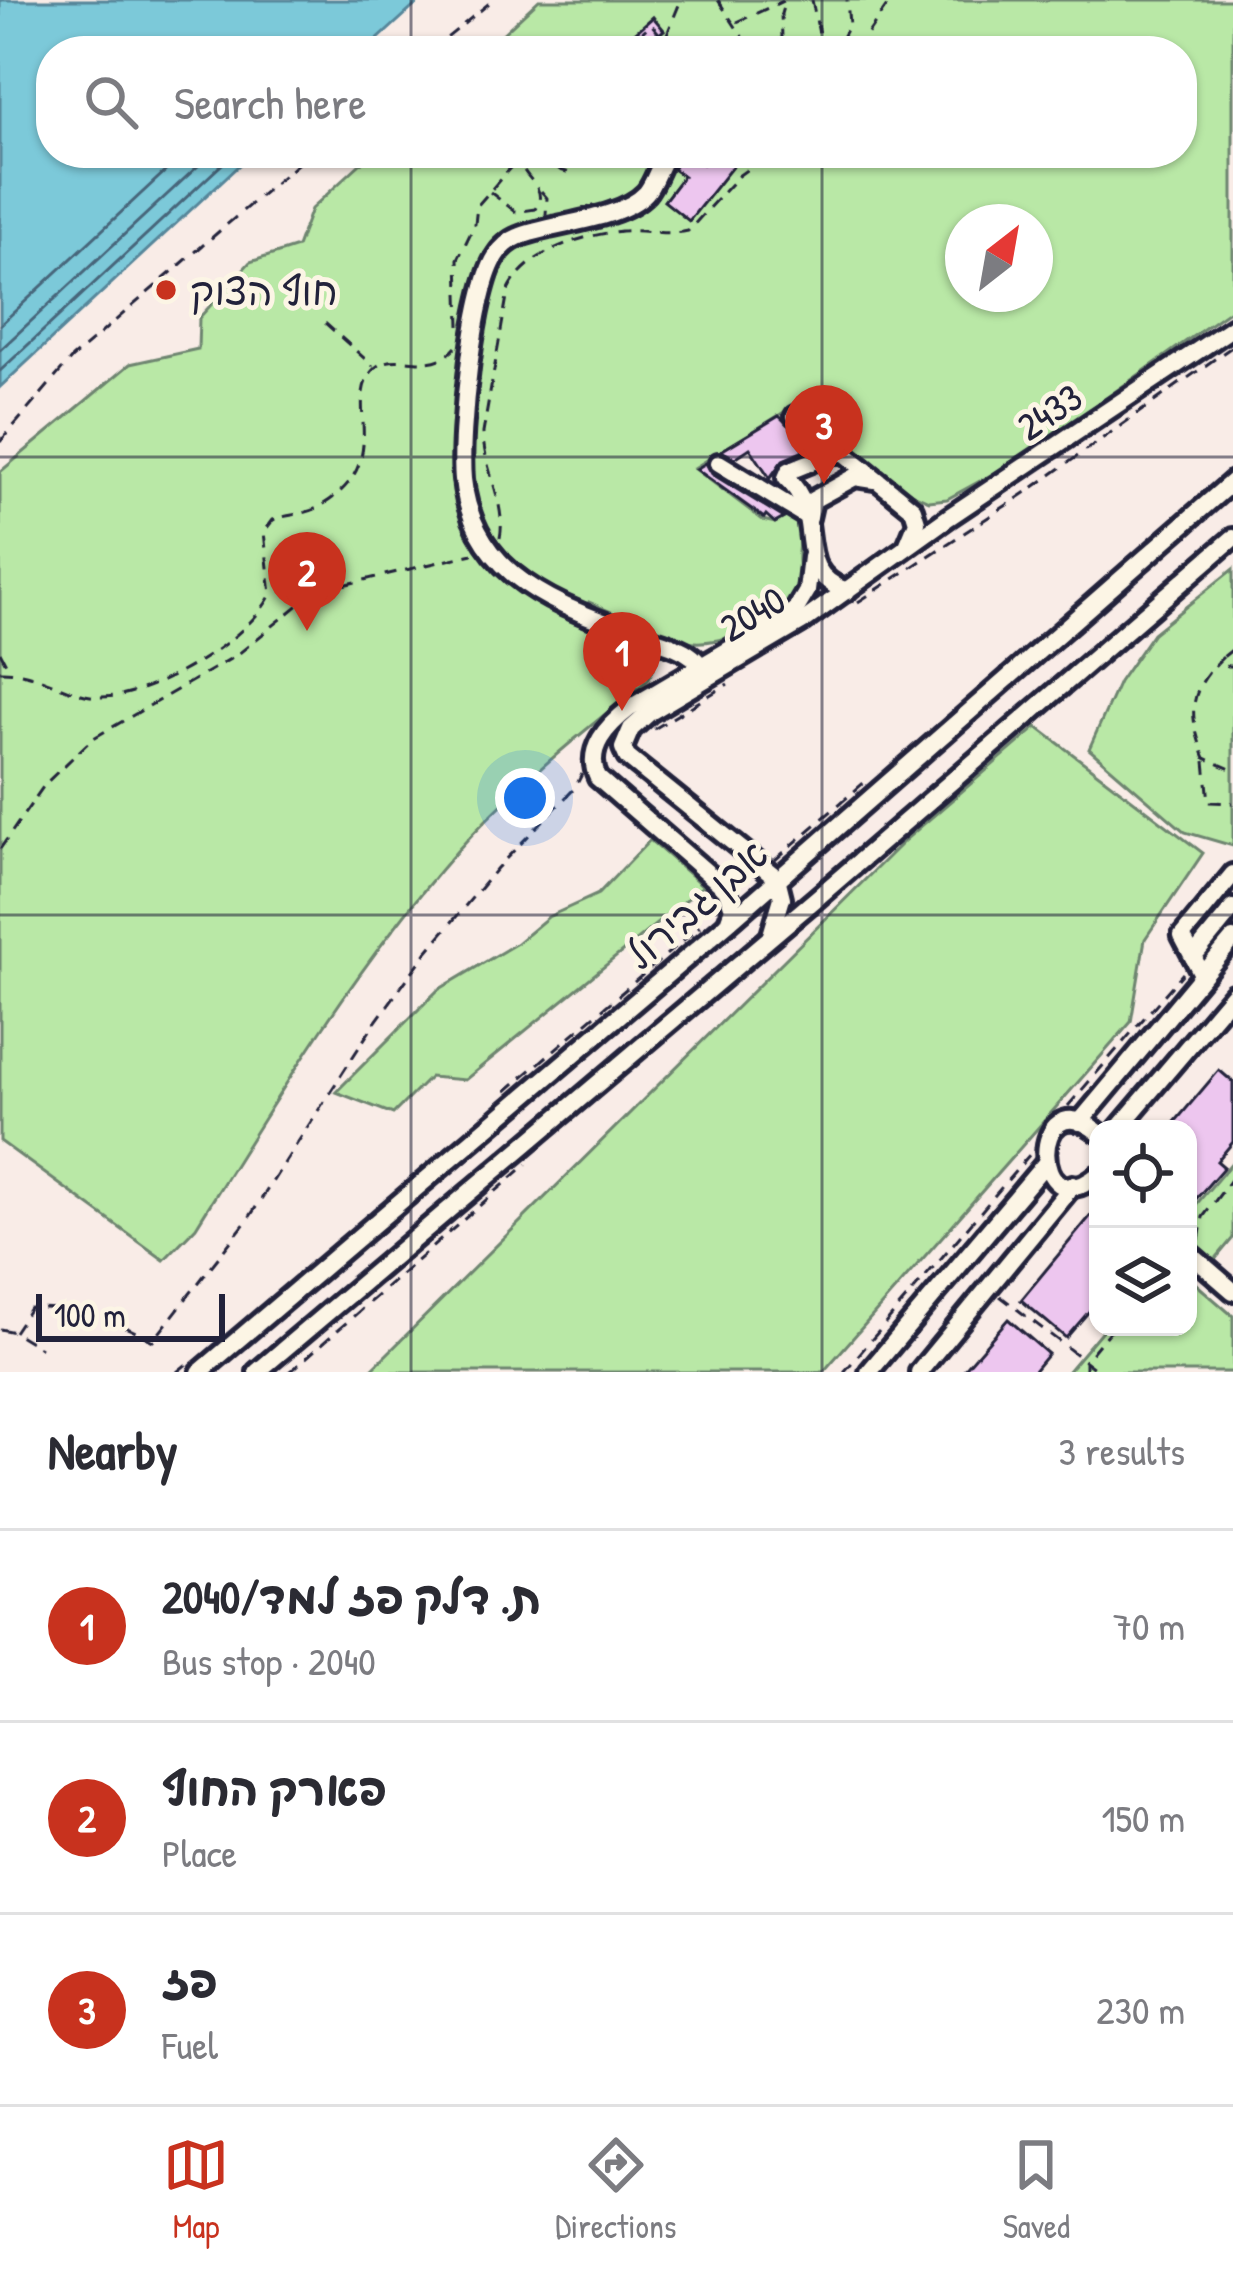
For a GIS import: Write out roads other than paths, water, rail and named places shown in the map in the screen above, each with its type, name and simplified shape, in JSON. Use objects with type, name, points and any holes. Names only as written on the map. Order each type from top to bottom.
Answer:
[{"type":"street","points":[[660,168],[647,192],[620,207],[518,237],[496,255],[477,326],[461,457],[474,527],[508,574],[649,640],[701,671]]},
{"type":"street","name":"2433","points":[[903,551],[1233,327]]},
{"type":"street","points":[[795,416],[909,503],[916,515],[913,536],[903,551]]},
{"type":"street","points":[[844,454],[833,453],[786,473],[805,500],[811,557],[826,581],[850,598]]},
{"type":"street","points":[[719,463],[809,518]]},
{"type":"street","points":[[809,518],[813,500],[855,476],[881,481]]},
{"type":"street","name":"אבן גבירול","points":[[200,1372],[728,922],[1233,481]]},
{"type":"street","name":"אבן גבירול","points":[[257,1372],[1233,538]]},
{"type":"street","name":"2040","points":[[728,922],[733,908],[726,890],[606,786],[592,764],[593,752],[611,725],[661,688],[850,598],[903,551]]},
{"type":"street","name":"2040","points":[[777,878],[639,767],[622,748],[639,721],[701,671],[795,611],[807,591],[811,557]]},
{"type":"street","points":[[649,640],[666,656],[669,668],[661,688]]},
{"type":"street","points":[[1198,965],[1182,936],[1233,874]]},
{"type":"street","points":[[770,936],[780,909],[777,878]]},
{"type":"street","points":[[1080,1122],[1198,965],[1233,908]]},
{"type":"street","points":[[1198,965],[1233,939]]},
{"type":"street","points":[[1126,1120],[1233,994]]},
{"type":"street","points":[[869,1372],[1043,1153],[1051,1133],[1059,1126],[1080,1122],[1089,1127]]},
{"type":"street","points":[[1038,1158],[1055,1179],[1072,1185]]},
{"type":"street","points":[[919,1372],[1072,1185],[1089,1179]]},
{"type":"street","points":[[1197,1251],[1233,1291]]},
{"type":"water","points":[[0,0],[421,0],[381,36],[36,36],[36,168],[236,168],[0,387]]},
{"type":"place","name":"חוף הצוק","points":[[166,290]]},
{"type":"place","name":"פז","points":[[824,484]]},
{"type":"place","name":"פארק החוף","points":[[307,631]]},
{"type":"place","name":"ת. דלק פז למד/2040","points":[[622,711]]}]
